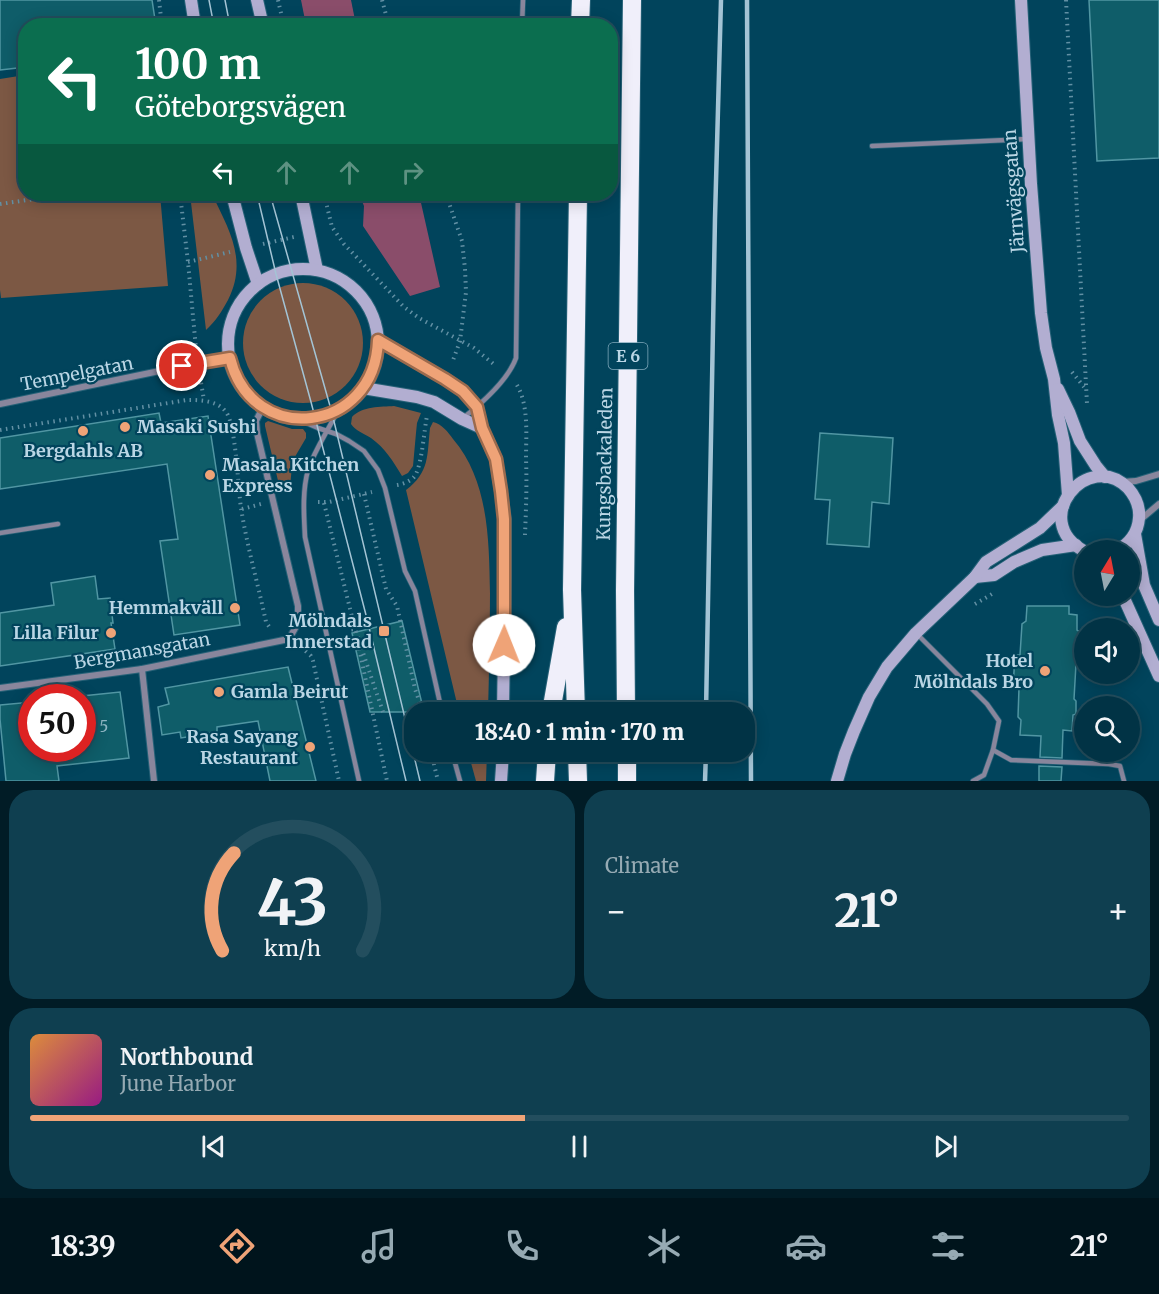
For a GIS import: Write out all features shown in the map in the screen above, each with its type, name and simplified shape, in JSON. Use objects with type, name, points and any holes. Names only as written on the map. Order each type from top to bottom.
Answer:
[{"type":"highway","points":[[580,18],[581,0]]},
{"type":"highway","name":"Kungsbackaleden","points":[[626,702],[625,591],[632,0]]},
{"type":"highway","name":"Kungsbackaleden","points":[[576,702],[572,590],[578,201]]},
{"type":"highway","points":[[552,702],[572,590]]},
{"type":"highway","points":[[545,781],[546,762]]},
{"type":"highway","points":[[577,762],[578,781]]},
{"type":"highway","points":[[627,762],[627,781]]},
{"type":"street","points":[[191,0],[194,18]]},
{"type":"street","points":[[257,0],[261,18]]},
{"type":"street","name":"Järnvägsgatan","points":[[1021,0],[1028,139],[1041,313],[1064,443],[1065,500],[1062,520],[1066,534],[1074,542]]},
{"type":"street","points":[[234,201],[258,284]]},
{"type":"street","points":[[302,201],[317,270]]},
{"type":"street","points":[[292,270],[317,270],[351,286],[367,305],[373,316],[378,340],[375,366],[370,378],[356,397],[338,410],[315,418],[278,415],[263,407],[248,394],[232,369],[229,334],[231,323],[241,302],[258,284],[276,274],[292,270]]},
{"type":"street","points":[[378,340],[463,391],[477,407],[482,428],[496,459],[504,519],[503,702]]},
{"type":"street","name":"Tempelgatan","points":[[0,404],[230,358]]},
{"type":"street","name":"Järnvägsgatan","points":[[1054,379],[1080,441],[1106,477]]},
{"type":"street","points":[[363,388],[434,402],[482,428]]},
{"type":"street","points":[[263,407],[256,421],[258,433],[298,606],[298,623],[289,639]]},
{"type":"street","points":[[1120,482],[1136,481],[1159,474]]},
{"type":"street","points":[[837,781],[845,754],[869,698],[887,667],[916,633],[975,577],[986,562],[1040,528],[1073,488],[1088,479],[1106,477],[1126,486],[1138,505],[1139,521],[1135,534],[1130,540]]},
{"type":"street","points":[[1139,521],[1159,504]]},
{"type":"street","points":[[1135,534],[1144,585],[1159,620]]},
{"type":"street","points":[[975,577],[993,575],[1014,562],[1042,550],[1074,548]]},
{"type":"street","points":[[1128,606],[1159,676]]},
{"type":"street","name":"Bergmansgatan","points":[[0,688],[142,669],[289,639]]},
{"type":"street","points":[[142,669],[154,781]]},
{"type":"street","points":[[501,781],[502,762]]},
{"type":"lane","points":[[522,18],[523,0]]},
{"type":"lane","points":[[872,146],[1028,139]]},
{"type":"lane","points":[[462,419],[507,376],[516,357],[518,201]]},
{"type":"lane","points":[[338,410],[307,472],[304,498],[305,537],[359,781]]},
{"type":"lane","points":[[295,418],[343,438],[364,451],[378,470],[385,488],[405,571],[416,591],[440,702]]},
{"type":"lane","points":[[0,533],[58,524]]},
{"type":"lane","points":[[916,633],[987,704],[999,721],[993,750],[984,775],[973,781]]},
{"type":"lane","points":[[993,750],[1011,760],[1120,766],[1124,781]]},
{"type":"lane","points":[[455,762],[460,781]]},
{"type":"path","points":[[159,0],[161,18]]},
{"type":"path","points":[[278,0],[282,18]]},
{"type":"path","points":[[382,0],[387,18]]},
{"type":"path","points":[[1066,0],[1087,409]]},
{"type":"path","points":[[0,204],[21,201]]},
{"type":"path","points":[[181,201],[194,336]]},
{"type":"path","points":[[326,201],[332,227],[344,244],[404,307],[419,318],[474,348],[494,364]]},
{"type":"path","points":[[202,390],[204,400]]},
{"type":"path","points":[[0,430],[187,400],[204,400],[226,412],[233,438],[242,509],[266,622],[271,630],[306,650],[314,661],[339,781]]},
{"type":"path","points":[[364,494],[386,589],[397,606],[420,702]]},
{"type":"path","points":[[324,503],[355,629],[387,781]]},
{"type":"path","points":[[386,589],[393,580]]},
{"type":"path","points":[[348,630],[355,629]]},
{"type":"path","points":[[355,629],[383,712]]},
{"type":"path","points":[[415,689],[416,671]]},
{"type":"path","points":[[370,725],[372,714]]},
{"type":"path","points":[[433,762],[438,781]]},
{"type":"shaded area","points":[[301,0],[351,0],[355,18],[305,18]]},
{"type":"shaded area","points":[[18,76],[18,201],[161,201],[168,286],[1,298],[0,79]]},
{"type":"shaded area","points":[[191,201],[215,201],[230,233],[236,258],[234,285],[228,300],[206,330]]},
{"type":"shaded area","points":[[362,201],[421,201],[440,287],[410,296],[363,226],[364,206]]},
{"type":"shaded area","points":[[303,283],[326,288],[345,301],[358,320],[363,343],[358,366],[345,385],[326,398],[303,403],[280,398],[261,385],[248,366],[243,343],[248,320],[261,301],[280,288]]},
{"type":"shaded area","points":[[394,406],[421,413],[417,423],[413,466],[408,473],[402,476],[380,446],[351,424],[352,417],[356,413],[372,408]]},
{"type":"shaded area","points":[[268,421],[292,429],[303,429],[306,433],[306,438],[292,466],[290,487],[280,489],[265,426]]},
{"type":"shaded area","points":[[433,422],[447,431],[465,456],[474,473],[485,512],[490,593],[488,702],[457,702],[406,490],[423,470]]},
{"type":"shaded area","points":[[471,762],[487,762],[486,781],[476,781]]},
{"type":"building","points":[[0,0],[152,0],[155,18],[18,18],[18,68],[0,70]]},
{"type":"building","points":[[1089,0],[1159,0],[1159,158],[1097,161]]},
{"type":"building","points":[[159,413],[161,423],[208,416],[240,625],[174,635],[160,541],[178,539],[167,464],[0,489],[0,438]]},
{"type":"building","points":[[820,433],[893,438],[889,504],[872,502],[869,547],[827,544],[830,500],[815,499]]},
{"type":"building","points":[[95,576],[98,599],[110,598],[115,649],[0,666],[0,613],[54,605],[51,583]]},
{"type":"building","name":"Hotel Mölndals Bro","points":[[1027,606],[1069,606],[1069,614],[1077,615],[1077,618],[1074,618],[1074,715],[1072,731],[1063,730],[1062,758],[1040,757],[1041,736],[1020,735],[1019,688],[1013,688],[1015,655],[1020,655],[1022,624],[1026,621]]},
{"type":"building","points":[[402,621],[422,702],[404,702],[404,712],[370,712],[352,633]]},
{"type":"building","points":[[288,667],[316,781],[270,781],[258,721],[217,727],[217,732],[181,738],[180,732],[162,735],[158,707],[169,704],[165,688]]},
{"type":"building","points":[[120,692],[129,758],[96,762],[96,695]]},
{"type":"building","points":[[18,703],[18,762],[93,762],[57,766],[59,781],[6,781],[0,705]]},
{"type":"building","points":[[1039,766],[1062,767],[1061,781],[1039,781]]},
{"type":"tram line","points":[[209,0],[212,18]]},
{"type":"tram line","points":[[225,0],[228,18]]},
{"type":"tram line","points":[[259,201],[366,615],[406,781]]},
{"type":"tram line","points":[[272,201],[332,413],[420,781]]},
{"type":"railway","points":[[706,702],[721,0]]},
{"type":"railway","points":[[747,0],[751,781]]},
{"type":"railway","points":[[705,781],[706,762]]},
{"type":"place","name":"Masaki Sushi","points":[[125,427]]},
{"type":"place","name":"Bergdahls AB","points":[[83,431]]},
{"type":"place","name":"Masala Kitchen Express","points":[[210,475]]},
{"type":"place","name":"Hemmakväll","points":[[235,608]]},
{"type":"place","name":"Mölndals Innerstad","points":[[384,631]]},
{"type":"place","name":"Lilla Filur","points":[[111,633]]},
{"type":"place","name":"Hotel Mölndals Bro","points":[[1045,671]]},
{"type":"place","name":"Gamla Beirut","points":[[219,692]]},
{"type":"place","name":"Rasa Sayang Restaurant","points":[[310,747]]},
{"type":"route","points":[[182,366],[230,358],[232,369],[241,386],[263,407],[286,417],[315,418],[332,413],[356,397],[370,378],[375,366],[378,340],[463,391],[477,407],[482,428],[496,459],[504,519],[504,645]]}]
